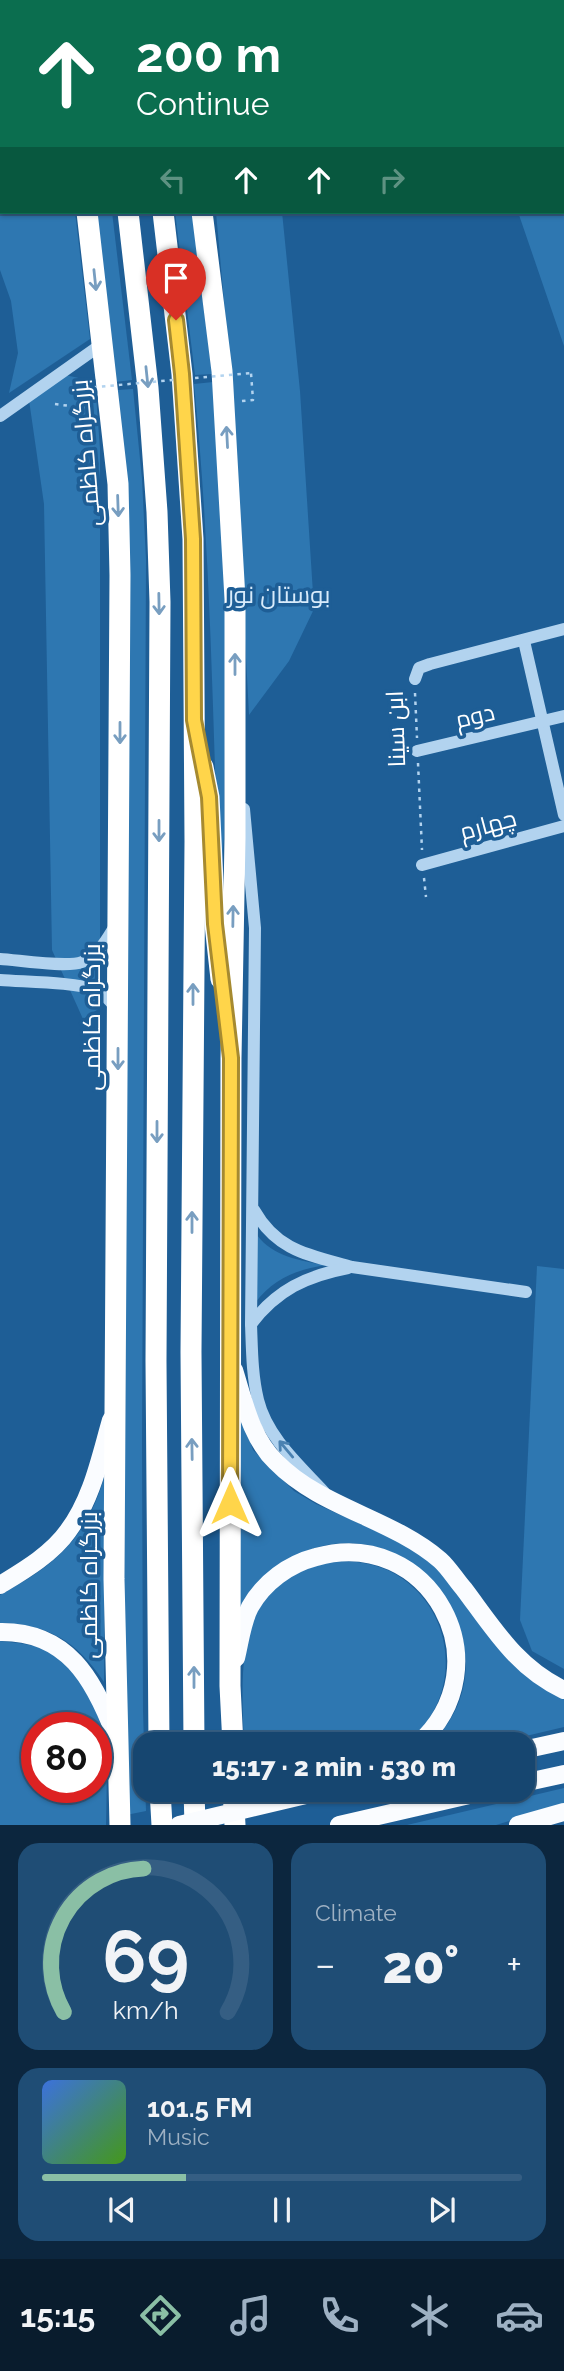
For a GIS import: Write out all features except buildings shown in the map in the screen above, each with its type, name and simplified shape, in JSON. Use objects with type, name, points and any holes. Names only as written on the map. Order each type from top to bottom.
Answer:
[{"type":"highway","name":"بزرگراه کاظمی","points":[[87,214],[118,484],[120,562],[114,1579],[120,1825]]},
{"type":"highway","points":[[128,214],[148,388],[160,602],[156,1348],[159,1732]]},
{"type":"highway","points":[[163,214],[182,374],[193,539],[191,1352],[194,1732]]},
{"type":"highway","points":[[202,214],[225,402],[235,599],[231,1058],[230,1686],[232,1732]]},
{"type":"highway","points":[[194,720],[209,797],[215,924],[231,1058]]},
{"type":"highway","points":[[161,1802],[162,1825]]},
{"type":"highway","points":[[194,1802],[195,1825]]},
{"type":"highway","points":[[234,1802],[235,1825]]},
{"type":"main road","points":[[231,1359],[249,1419],[274,1461],[293,1478],[331,1500],[415,1541],[442,1562],[520,1661],[542,1679],[564,1690]]},
{"type":"main road","points":[[0,1585],[40,1559],[68,1532],[89,1493],[116,1400]]},
{"type":"main road","points":[[230,1686],[242,1629],[250,1607],[280,1573],[301,1561],[335,1551],[373,1554],[402,1567],[425,1584],[443,1609],[451,1630],[457,1677],[448,1704],[429,1732]]},
{"type":"main road","points":[[0,1632],[35,1636],[61,1649],[80,1667],[102,1700],[117,1740]]},
{"type":"main road","points":[[535,1747],[564,1741]]},
{"type":"main road","points":[[535,1780],[564,1774]]},
{"type":"main road","points":[[179,1825],[276,1802]]},
{"type":"main road","points":[[339,1825],[440,1802]]},
{"type":"main road","points":[[518,1825],[558,1814]]},
{"type":"main road","points":[[528,1825],[558,1814]]},
{"type":"street","points":[[0,416],[102,345]]},
{"type":"street","name":"ابن سینا","points":[[415,679],[419,668],[430,664],[564,629]]},
{"type":"street","points":[[524,641],[564,816]]},
{"type":"street","points":[[235,715],[256,928],[251,1324],[253,1370],[258,1402],[273,1433],[331,1500]]},
{"type":"street","name":"دوم","points":[[417,751],[564,716]]},
{"type":"street","name":"چهارم","points":[[422,865],[564,826]]},
{"type":"street","points":[[0,959],[81,963],[107,940],[119,919]]},
{"type":"street","points":[[0,980],[81,986],[97,990],[107,997],[118,1011]]},
{"type":"street","points":[[253,1208],[264,1227],[276,1239],[309,1254],[352,1267],[526,1292]]},
{"type":"street","points":[[251,1324],[264,1306],[281,1292],[304,1280],[352,1267]]},
{"type":"path","points":[[55,404],[86,410],[85,387],[251,373],[253,400]]},
{"type":"path","name":"ابن سینا","points":[[415,679],[422,865],[426,897]]},
{"type":"green space","points":[[0,214],[75,214],[90,339],[9,393],[18,353],[11,301],[0,270]]},
{"type":"green space","points":[[95,214],[112,214],[132,380],[115,382]]},
{"type":"green space","points":[[175,214],[192,214],[212,374],[195,375]]},
{"type":"green space","name":"بوستان نور","points":[[216,214],[282,214],[300,391],[314,609],[289,661],[249,715],[232,390]]},
{"type":"green space","points":[[519,214],[564,214],[564,346]]},
{"type":"green space","points":[[65,375],[88,380],[96,394],[100,449],[100,1008],[83,1019],[52,950],[44,504],[29,400]]},
{"type":"green space","points":[[213,382],[226,611],[222,859],[217,830],[207,551],[194,384]]},
{"type":"green space","points":[[133,389],[142,479],[146,560],[142,1442],[144,1732],[133,1732],[133,1802],[146,1802],[146,1811],[126,1815],[124,1639],[127,1067],[118,390]]},
{"type":"green space","points":[[257,1235],[279,1253],[325,1265],[286,1277],[269,1288],[255,1303]]},
{"type":"green space","points":[[537,1266],[564,1269],[564,1669],[532,1651],[520,1620]]},
{"type":"green space","points":[[241,1415],[253,1450],[294,1491],[316,1504],[403,1543],[441,1572],[508,1660],[525,1675],[564,1697],[564,1727],[535,1734],[439,1732],[452,1716],[464,1684],[465,1650],[456,1618],[439,1589],[415,1565],[384,1549],[348,1543],[308,1550],[283,1568],[239,1612]]},
{"type":"green space","points":[[105,1475],[104,1682],[83,1656],[60,1638],[33,1627],[0,1623],[0,1595],[38,1572],[67,1547],[89,1516]]},
{"type":"green space","points":[[337,1561],[363,1563],[388,1570],[422,1596],[435,1617],[443,1639],[446,1662],[443,1686],[435,1708],[418,1732],[244,1732],[243,1684],[250,1629],[261,1605],[278,1585],[303,1570]]},
{"type":"green space","points":[[0,1641],[33,1646],[52,1653],[82,1684],[97,1712],[21,1712],[21,1803],[107,1803],[106,1825],[0,1825]]},
{"type":"green space","points":[[564,1788],[564,1804],[496,1825],[407,1825],[505,1802],[535,1802],[535,1795]]},
{"type":"route","points":[[176,320],[193,539],[194,720],[209,797],[215,924],[231,1058],[230,1503]]}]
